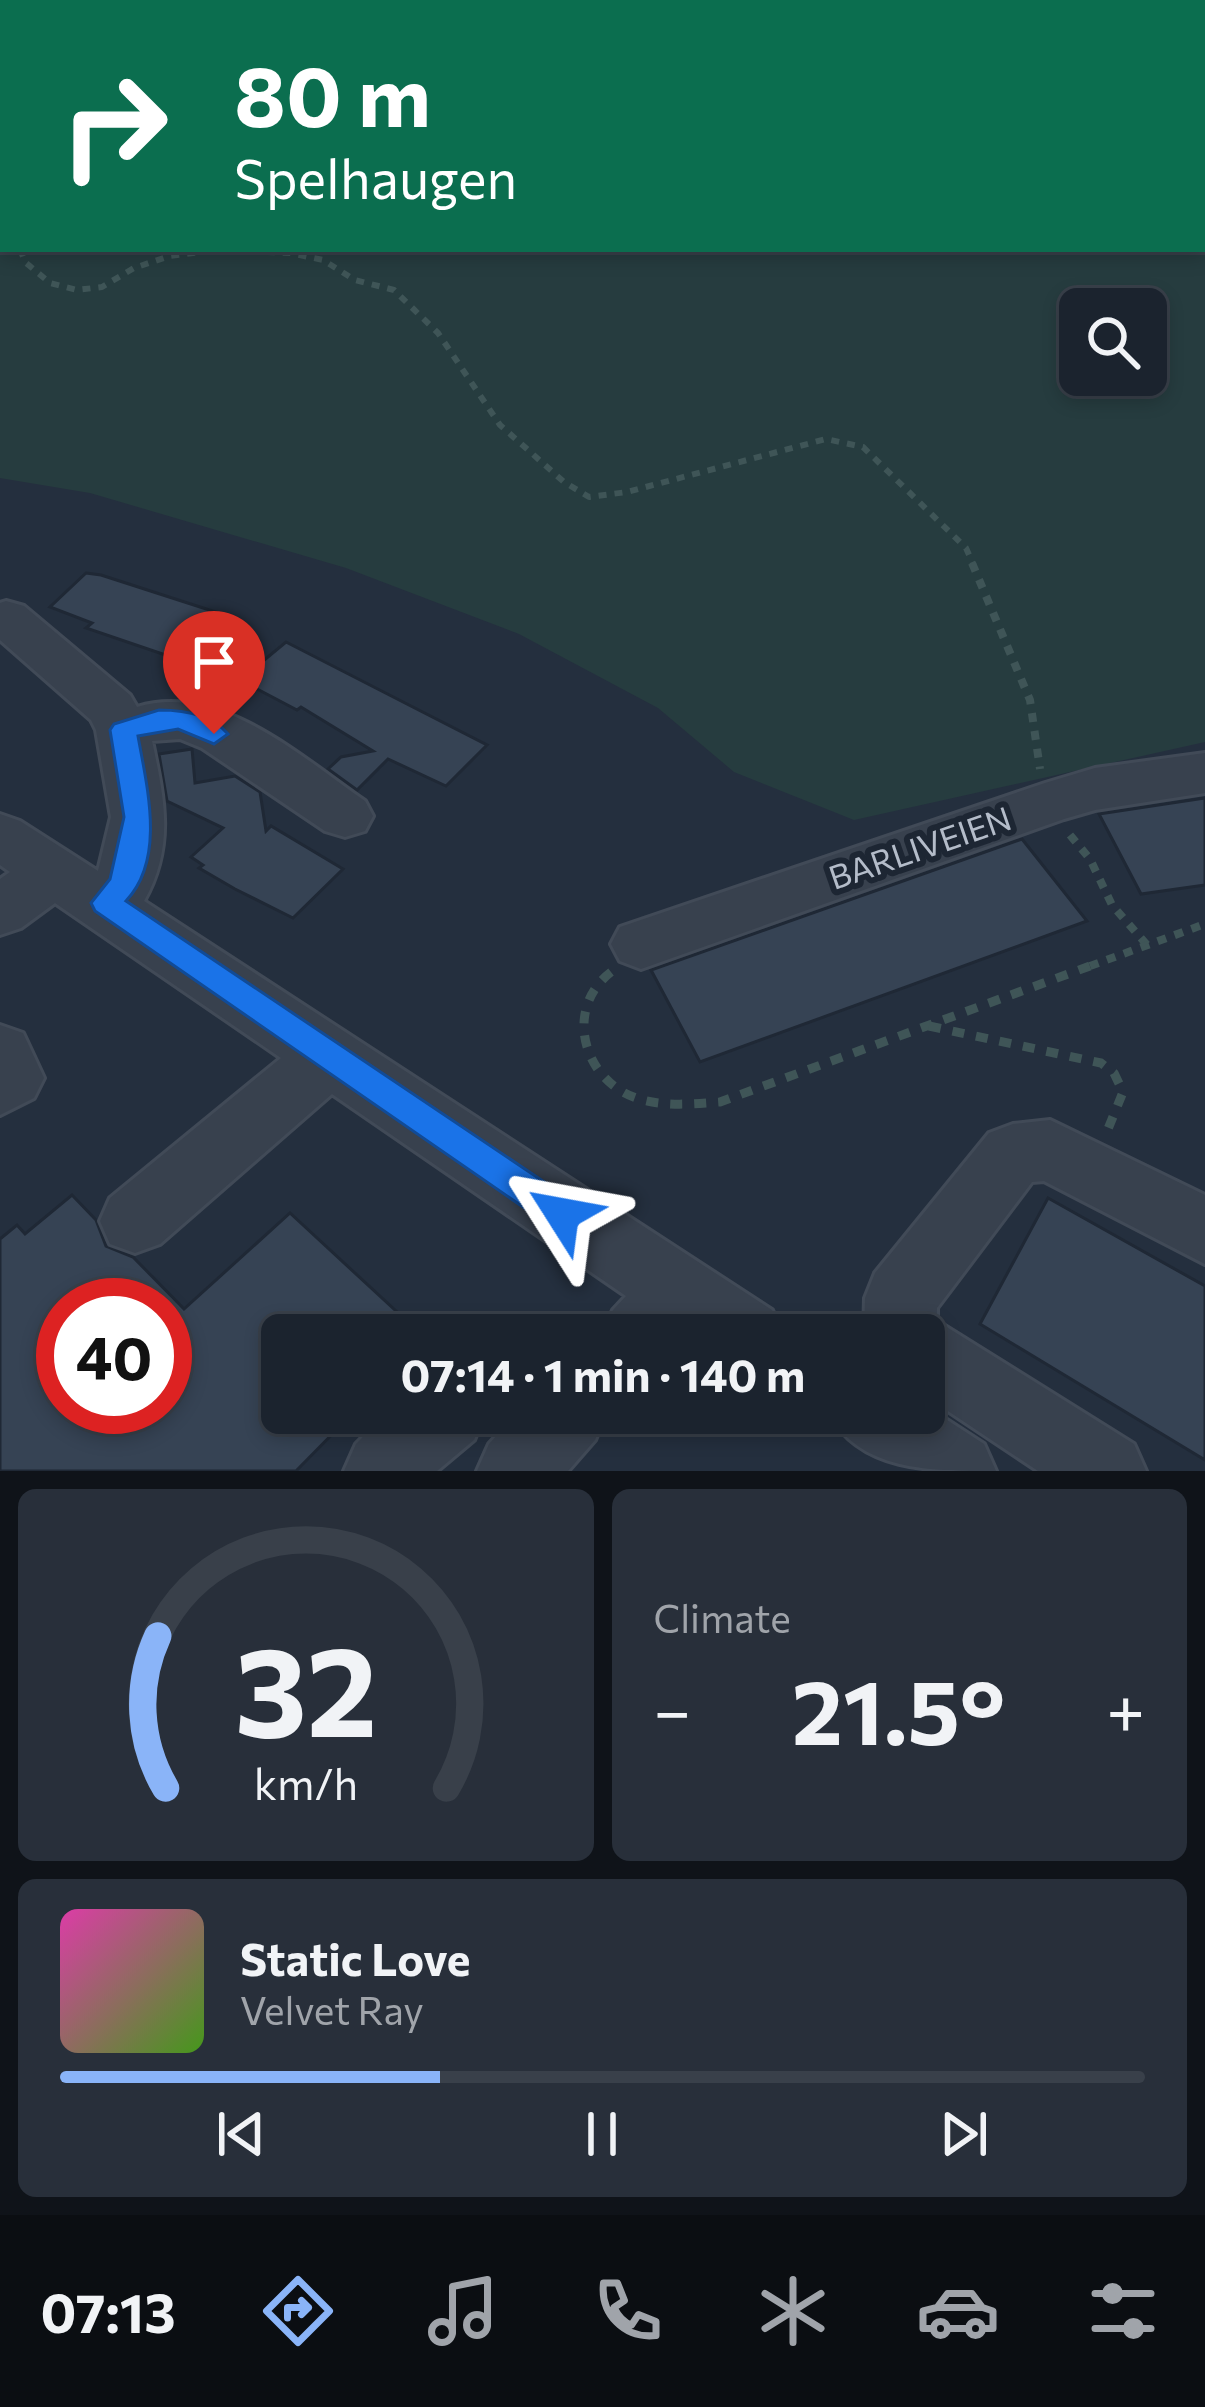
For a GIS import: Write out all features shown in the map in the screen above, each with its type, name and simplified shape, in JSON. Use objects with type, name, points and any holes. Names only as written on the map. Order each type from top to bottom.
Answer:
[{"type":"street","points":[[0,911],[80,887],[124,884],[139,817],[123,730],[111,708],[6,618]]},
{"type":"street","points":[[123,730],[159,720],[182,720],[247,749],[345,816]]},
{"type":"street","name":"BARLIVEIEN","points":[[641,944],[1062,825],[1095,790],[1205,773]]},
{"type":"street","points":[[0,836],[328,1058],[659,1313]]},
{"type":"street","points":[[0,1052],[11,1078],[0,1087]]},
{"type":"street","points":[[135,1221],[328,1058]]},
{"type":"street","points":[[901,1314],[901,1298],[1012,1154],[1051,1150],[1205,1232]]},
{"type":"street","points":[[945,1366],[1106,1471]]},
{"type":"street","points":[[383,1471],[419,1434]]},
{"type":"street","points":[[900,1434],[957,1471]]},
{"type":"path","points":[[21,252],[25,262],[50,283],[77,290],[102,287],[134,268],[170,256],[202,252]]},
{"type":"path","points":[[266,252],[323,260],[355,280],[394,290],[438,333],[500,424],[564,482],[589,497],[627,492],[826,439],[863,447],[966,548],[1030,700],[1062,825],[1090,859],[1112,905],[1147,945]]},
{"type":"path","points":[[641,944],[590,992],[584,1030],[592,1064],[620,1091],[669,1106],[720,1102],[1205,924]]},
{"type":"path","points":[[927,1026],[967,1038],[1085,1057],[1114,1073],[1123,1100],[1088,1170]]},
{"type":"green space","points":[[0,252],[1205,252],[1205,742],[854,820],[734,772],[658,708],[519,634],[346,568],[90,493],[0,478]]},
{"type":"building","points":[[86,573],[228,616],[186,662],[86,628],[92,623],[50,607]]},
{"type":"building","points":[[286,642],[487,745],[446,786],[388,759],[357,790],[328,769],[341,757],[373,751],[301,707],[297,710],[240,680]]},
{"type":"building","points":[[192,749],[195,783],[235,776],[260,792],[266,831],[271,826],[343,869],[293,918],[199,868],[203,865],[191,857],[223,828],[167,801],[159,754]]},
{"type":"building","points":[[1205,798],[1205,885],[1141,894],[1099,814]]},
{"type":"building","points":[[1022,839],[1087,921],[700,1062],[651,970]]},
{"type":"building","points":[[72,1195],[96,1220],[106,1246],[133,1257],[154,1278],[36,1278],[36,1434],[192,1434],[192,1302],[290,1213],[399,1314],[261,1314],[261,1434],[332,1434],[296,1471],[0,1471],[0,1239],[17,1225],[25,1234]]},
{"type":"building","points":[[1048,1198],[1205,1286],[1205,1460],[980,1324]]},
{"type":"route","points":[[214,734],[182,720],[159,720],[123,730],[139,817],[124,884],[106,903],[562,1214]]}]
